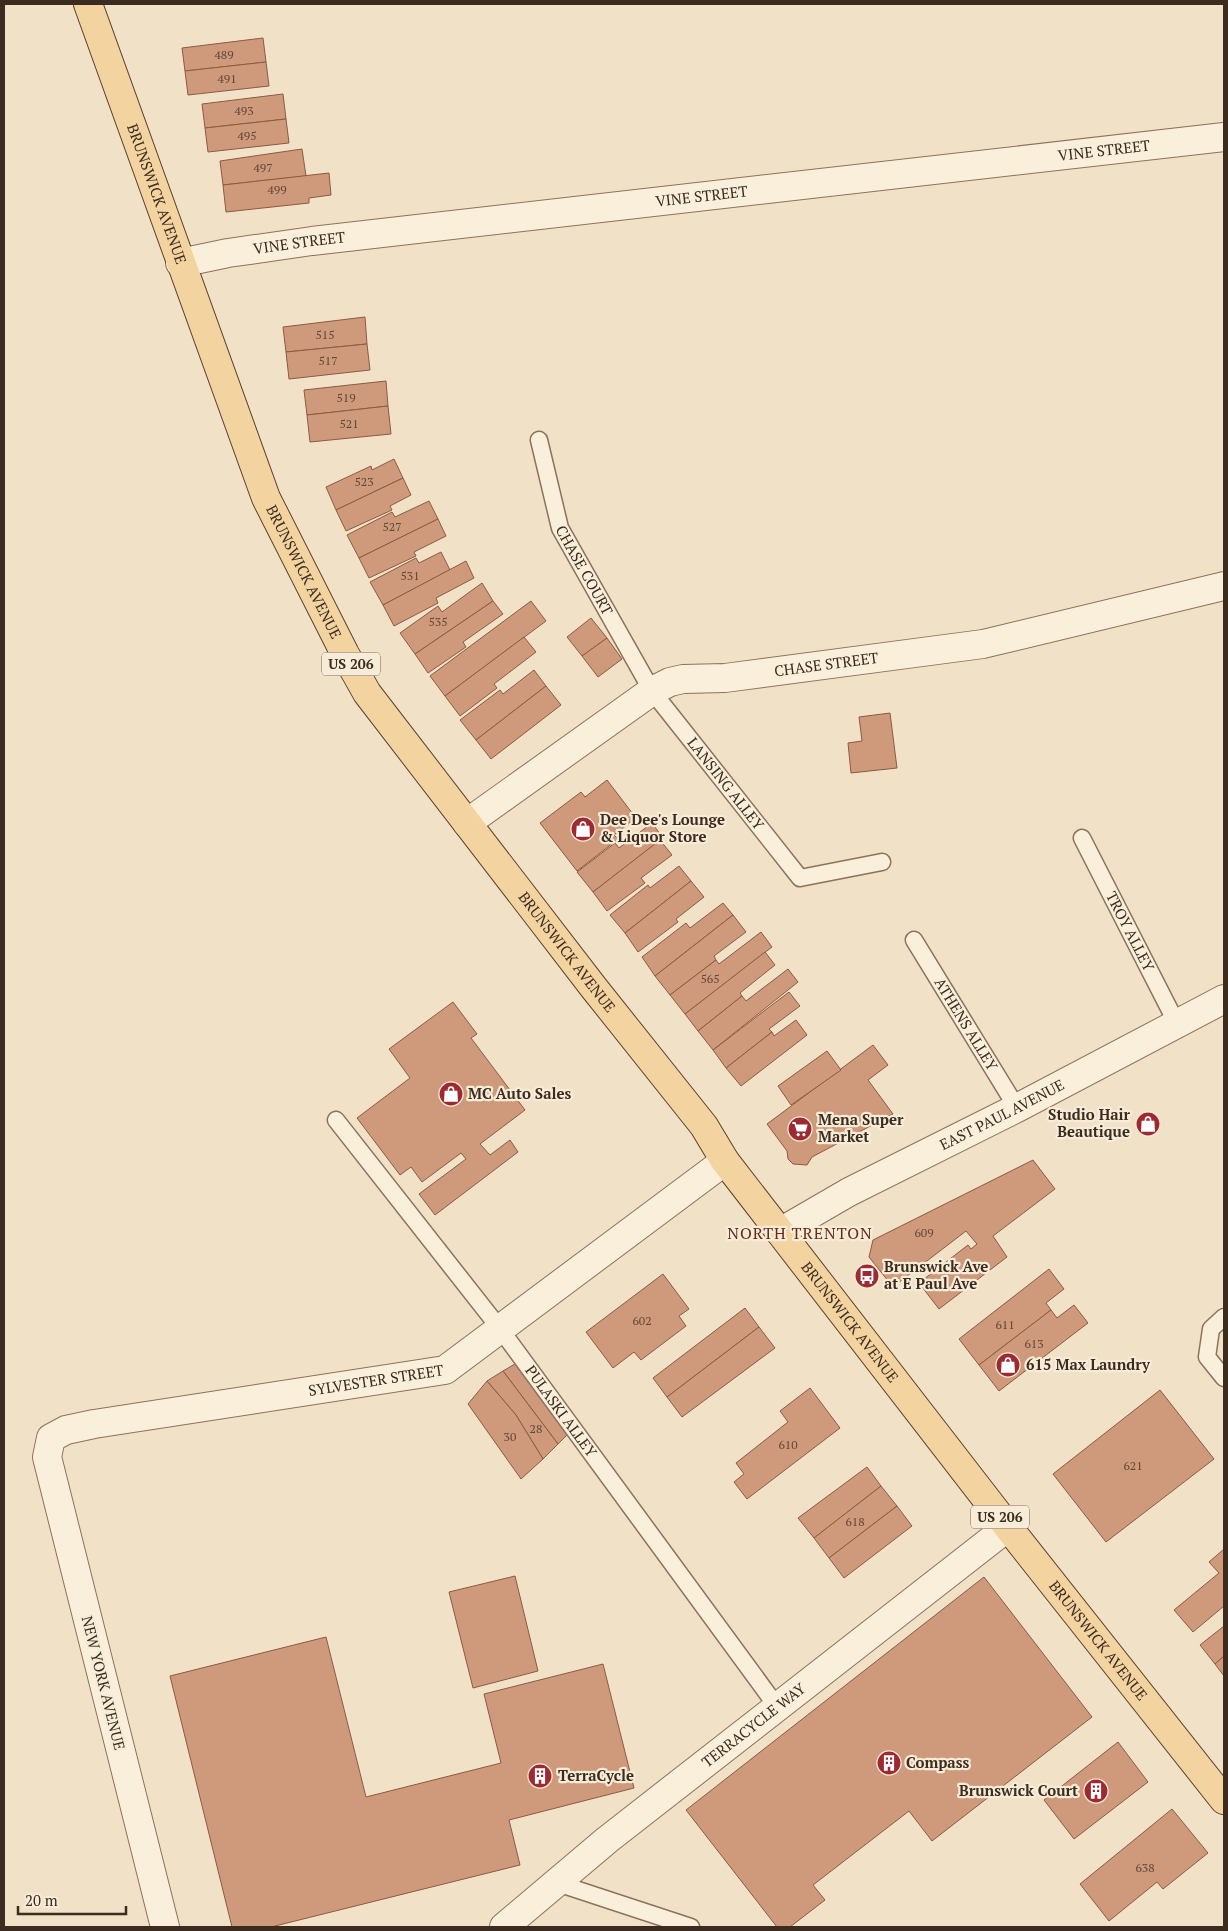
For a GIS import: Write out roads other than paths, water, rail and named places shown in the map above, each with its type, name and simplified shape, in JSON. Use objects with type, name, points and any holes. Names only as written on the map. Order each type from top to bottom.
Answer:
[{"type":"main road","name":"BRUNSWICK AVENUE","points":[[88,4],[266,498],[345,654],[367,693],[704,1126],[725,1161],[1008,1527],[1224,1800]]},
{"type":"street","name":"VINE STREET","points":[[180,263],[228,253],[312,241],[1224,136]]},
{"type":"street","name":"CHASE STREET","points":[[467,823],[652,691],[670,682],[683,679],[725,678],[983,644],[1224,586]]},
{"type":"street","name":"EAST PAUL AVENUE","points":[[780,1232],[848,1192],[1017,1108],[1224,999]]},
{"type":"street","name":"SYLVESTER STREET","points":[[51,1438],[66,1430],[94,1424],[445,1370],[725,1161]]},
{"type":"street","name":"NEW YORK AVENUE","points":[[51,1438],[47,1457],[49,1466],[165,1927]]},
{"type":"street","name":"TERRACYCLE WAY","points":[[504,1927],[607,1840],[1008,1527]]},
{"type":"lane","name":"CHASE COURT","points":[[539,440],[560,528],[652,691]]},
{"type":"lane","name":"LANSING ALLEY","points":[[652,691],[800,878],[882,862]]},
{"type":"lane","name":"TROY ALLEY","points":[[1082,838],[1177,1024]]},
{"type":"lane","name":"ATHENS ALLEY","points":[[914,940],[1017,1108]]},
{"type":"lane","name":"PULASKI ALLEY","points":[[336,1120],[501,1330],[778,1708]]},
{"type":"lane","points":[[1224,1316],[1211,1329],[1208,1357],[1224,1378]]},
{"type":"lane","points":[[557,1883],[629,1909],[691,1927]]},
{"type":"place","name":"Dee Dee's Lounge & Liquor Store","points":[[583,829]]},
{"type":"place","name":"MC Auto Sales","points":[[451,1094]]},
{"type":"place","name":"Studio Hair Beautique","points":[[1148,1124]]},
{"type":"place","name":"Mena Super Market","points":[[800,1129]]},
{"type":"place","name":"Brunswick Ave at E Paul Ave","points":[[867,1276]]},
{"type":"place","name":"615 Max Laundry","points":[[1008,1365]]},
{"type":"place","name":"Compass","points":[[889,1763]]},
{"type":"place","name":"TerraCycle","points":[[540,1776]]},
{"type":"place","name":"Brunswick Court","points":[[1096,1791]]},
{"type":"district","name":"NORTH TRENTON","points":[[800,1233]]}]
